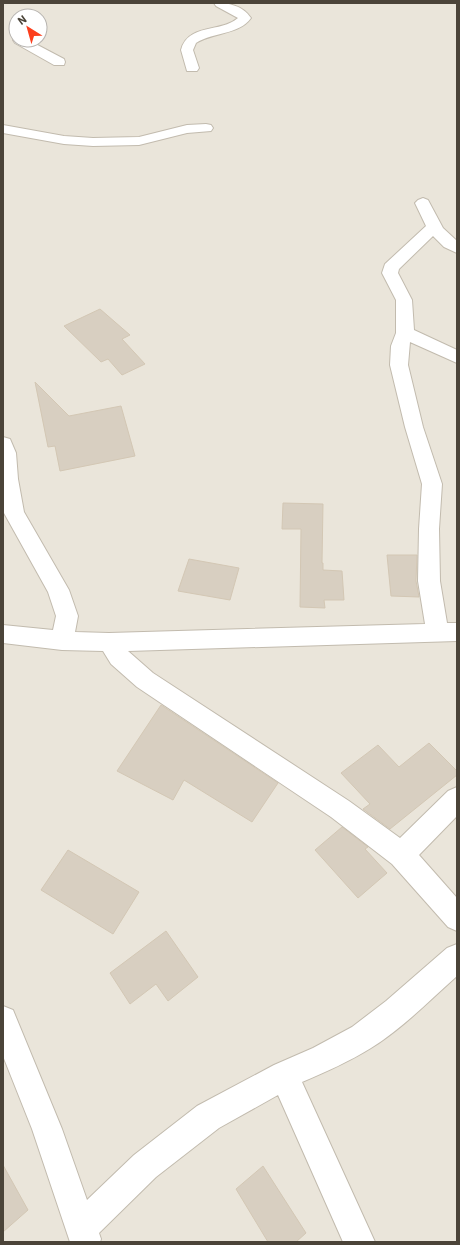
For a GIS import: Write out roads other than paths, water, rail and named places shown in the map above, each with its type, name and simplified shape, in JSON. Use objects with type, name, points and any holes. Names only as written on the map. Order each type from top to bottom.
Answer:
[{"type":"street","points":[[192,68],[187,50],[192,39],[206,32],[240,23],[244,21],[248,13],[220,3]]},
{"type":"street","points":[[34,48],[59,62]]},
{"type":"street","points":[[3,129],[64,140],[93,142],[139,141],[187,129],[206,128]]},
{"type":"street","points":[[423,203],[433,228],[443,238],[457,248]]},
{"type":"street","points":[[3,634],[62,641],[109,642],[447,632],[429,581],[429,529],[432,484],[414,427],[399,365],[400,346],[405,333],[404,300],[390,273],[390,268],[433,228]]},
{"type":"street","points":[[405,333],[457,357]]},
{"type":"street","points":[[3,444],[6,453],[8,479],[14,513],[58,590],[67,616],[62,641]]},
{"type":"street","points":[[109,642],[118,657],[145,680],[340,809],[401,855],[457,918]]},
{"type":"street","points":[[401,855],[457,799]]},
{"type":"street","points":[[6,1039],[47,1129],[84,1235],[145,1166],[208,1118],[284,1075],[323,1058],[362,1037],[396,1011],[457,958]]},
{"type":"street","points":[[284,1075],[359,1242]]}]
